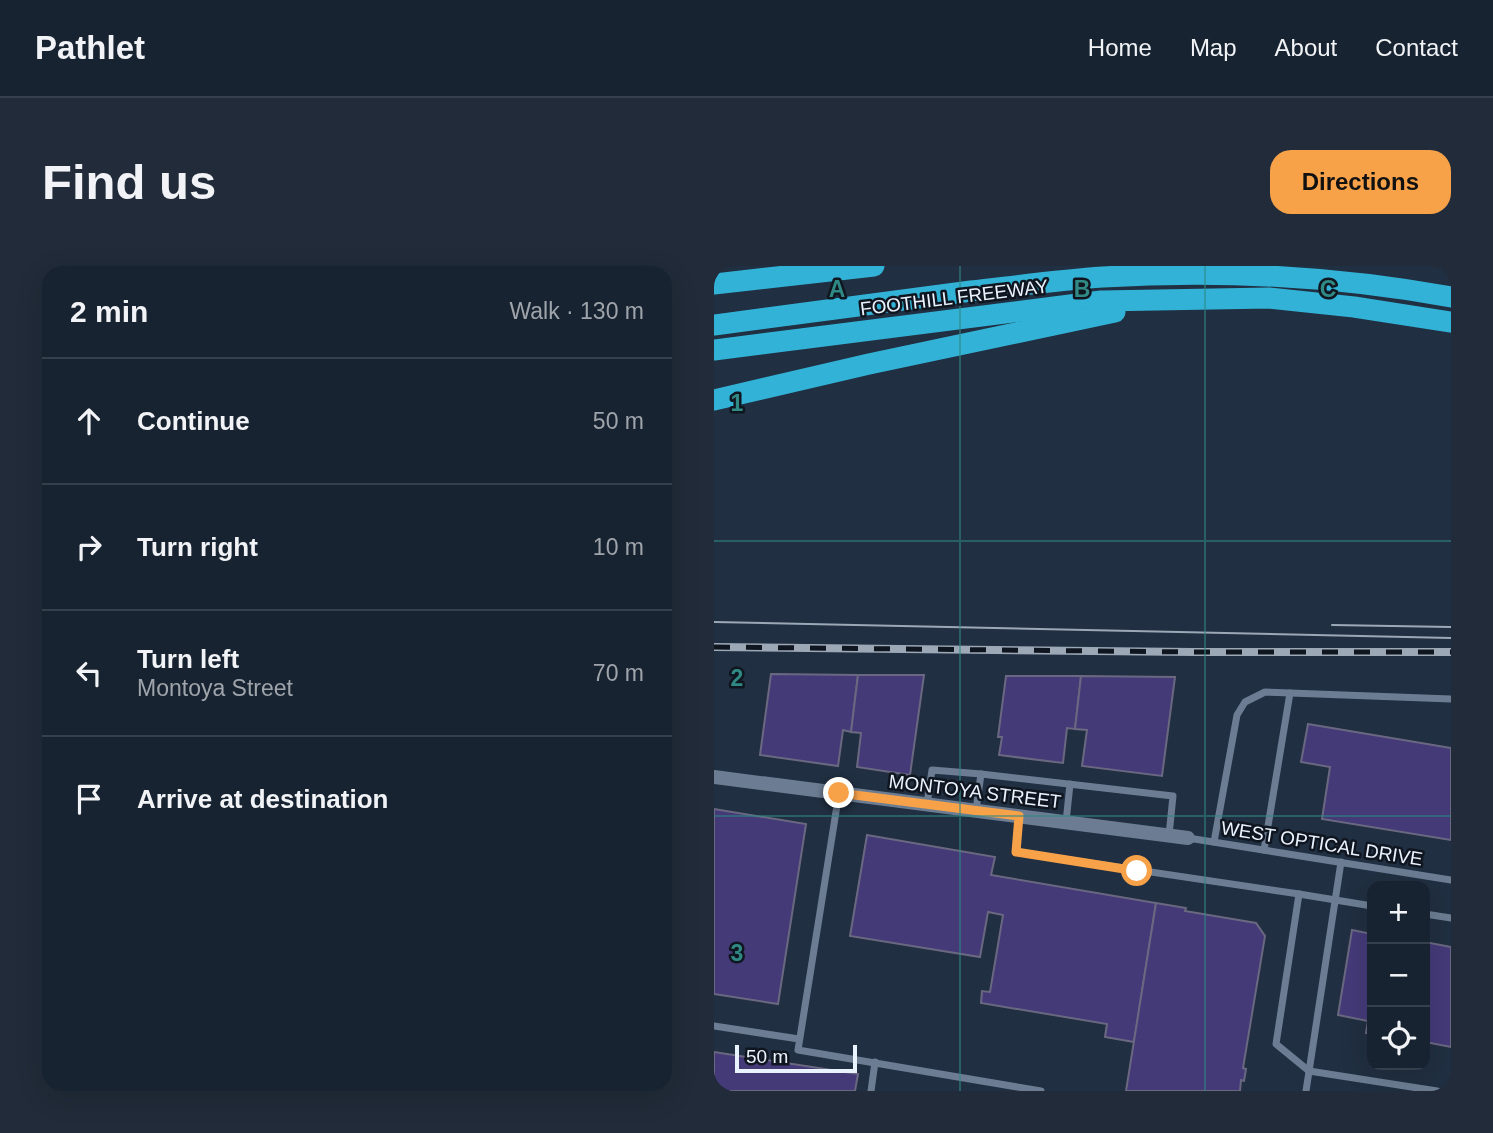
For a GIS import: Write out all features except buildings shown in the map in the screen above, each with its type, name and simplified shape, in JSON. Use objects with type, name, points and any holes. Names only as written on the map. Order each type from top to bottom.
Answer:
[{"type":"highway","points":[[714,284],[874,266]]},
{"type":"highway","points":[[714,312],[1070,266]]},
{"type":"highway","points":[[1315,266],[1451,283]]},
{"type":"highway","points":[[714,325],[1103,277],[1233,275],[1310,278],[1394,287],[1451,297]]},
{"type":"highway","name":"FOOTHILL FREEWAY","points":[[714,350],[1101,301],[1269,298],[1354,307],[1451,322]]},
{"type":"highway","points":[[714,400],[1176,299]]},
{"type":"street","name":"MONTOYA STREET","points":[[714,777],[1188,838]]},
{"type":"lane","points":[[1214,842],[1237,715],[1245,702],[1265,692],[1451,699]]},
{"type":"lane","points":[[1264,850],[1290,693]]},
{"type":"lane","points":[[927,804],[932,770],[1173,796],[1169,835]]},
{"type":"lane","points":[[976,810],[981,774]]},
{"type":"lane","points":[[1066,822],[1070,784]]},
{"type":"lane","points":[[839,793],[798,1050],[1041,1091]]},
{"type":"lane","points":[[1019,816],[1016,852],[1367,905]]},
{"type":"lane","name":"WEST OPTICAL DRIVE","points":[[1188,838],[1451,880]]},
{"type":"lane","points":[[1306,1091],[1340,862]]},
{"type":"lane","points":[[1299,894],[1276,1044],[1309,1071],[1437,1091]]},
{"type":"lane","points":[[1430,915],[1451,918]]},
{"type":"lane","points":[[714,1026],[799,1039]]},
{"type":"lane","points":[[871,1091],[875,1062]]},
{"type":"tram line","points":[[714,622],[1451,638]]},
{"type":"tram line","points":[[1332,625],[1451,627]]},
{"type":"railway","points":[[714,647],[1451,652]]},
{"type":"route","points":[[839,793],[1019,816],[1016,852],[1137,871]]}]
